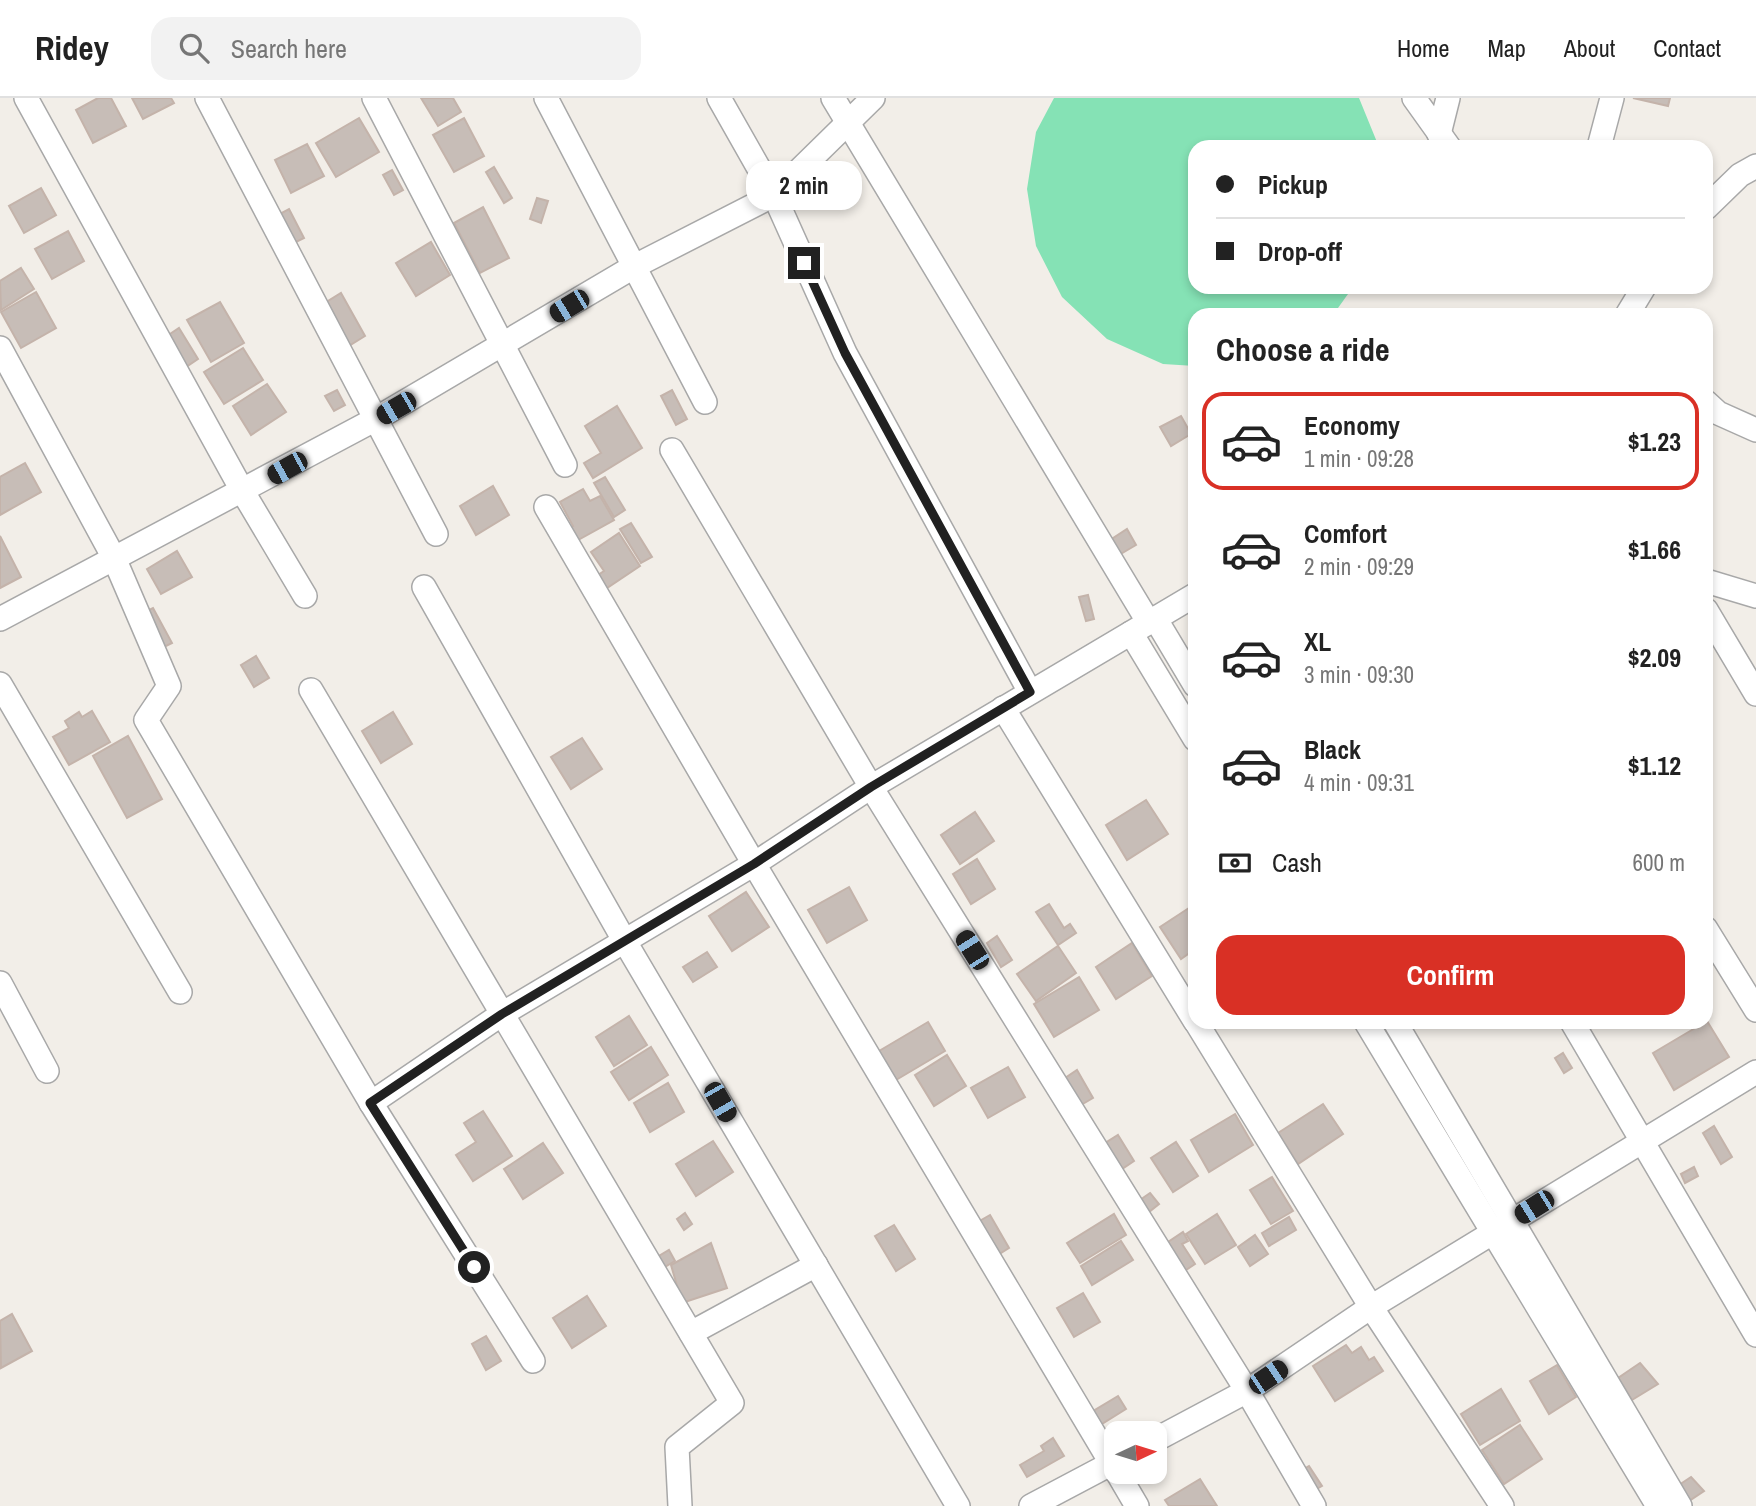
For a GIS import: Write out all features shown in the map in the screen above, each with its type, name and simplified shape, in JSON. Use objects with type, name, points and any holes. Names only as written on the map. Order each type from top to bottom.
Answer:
[{"type":"street","points":[[26,98],[243,492],[305,596]]},
{"type":"street","points":[[207,98],[436,534]]},
{"type":"street","points":[[374,98],[565,465]]},
{"type":"street","points":[[546,98],[705,402]]},
{"type":"street","points":[[719,98],[774,195],[845,353],[1030,692]]},
{"type":"street","points":[[833,98],[1145,625],[1188,723]]},
{"type":"street","points":[[847,98],[848,123]]},
{"type":"street","points":[[0,619],[243,492],[503,346],[635,266],[774,195],[873,98]]},
{"type":"street","points":[[1414,98],[1444,140]]},
{"type":"street","points":[[1444,140],[1448,98]]},
{"type":"street","points":[[1601,140],[1612,98]]},
{"type":"street","points":[[1713,201],[1740,175],[1756,166]]},
{"type":"street","points":[[1,350],[114,558],[169,686],[146,720],[370,1103],[533,1362]]},
{"type":"street","points":[[1713,408],[1756,430]]},
{"type":"street","points":[[672,450],[871,787],[1247,1391],[1314,1506]]},
{"type":"street","points":[[546,507],[754,864],[1104,1446]]},
{"type":"street","points":[[1713,583],[1756,596]]},
{"type":"street","points":[[424,587],[624,940],[958,1506]]},
{"type":"street","points":[[370,1103],[502,1014],[754,864],[871,787],[1188,599]]},
{"type":"street","points":[[1713,622],[1756,694]]},
{"type":"street","points":[[1145,625],[1188,677]]},
{"type":"street","points":[[0,684],[180,992]]},
{"type":"street","points":[[311,690],[732,1403],[677,1447],[680,1506]]},
{"type":"street","points":[[1003,708],[1188,1008]]},
{"type":"street","points":[[1713,940],[1756,1010]]},
{"type":"street","points":[[0,983],[47,1070]]},
{"type":"street","points":[[1201,1029],[1371,1307],[1502,1506]]},
{"type":"street","points":[[1371,1029],[1503,1226]]},
{"type":"street","points":[[1399,1029],[1503,1226],[1656,1491],[1680,1506]]},
{"type":"street","points":[[1576,1029],[1756,1335]]},
{"type":"street","points":[[1167,1434],[1247,1391],[1371,1307],[1756,1072]]},
{"type":"street","points":[[691,1333],[816,1265]]},
{"type":"street","points":[[1031,1506],[1104,1472]]},
{"type":"street","points":[[1125,1484],[1137,1506]]},
{"type":"green space","points":[[1054,98],[1359,98],[1376,140],[1188,140],[1188,294],[1348,294],[1338,308],[1188,308],[1188,366],[1163,364],[1107,339],[1062,297],[1036,246],[1027,189],[1036,132]]},
{"type":"building","points":[[98,98],[111,98],[126,126],[93,143],[76,110]]},
{"type":"building","points":[[132,98],[171,98],[174,103],[143,119]]},
{"type":"building","points":[[421,98],[453,98],[461,112],[438,126]]},
{"type":"building","points":[[1633,98],[1670,98],[1668,106]]},
{"type":"building","points":[[359,118],[379,152],[336,177],[316,143]]},
{"type":"building","points":[[464,118],[484,156],[454,172],[433,135]]},
{"type":"building","points":[[307,144],[324,176],[291,193],[275,160]]},
{"type":"building","points":[[494,167],[512,198],[504,203],[486,172]]},
{"type":"building","points":[[392,170],[403,190],[394,195],[383,175]]},
{"type":"building","points":[[41,188],[56,215],[24,233],[9,206]]},
{"type":"building","points":[[537,198],[548,201],[541,223],[530,219]]},
{"type":"building","points":[[483,207],[509,258],[480,273],[454,223]]},
{"type":"building","points":[[289,209],[304,238],[294,243],[278,215]]},
{"type":"building","points":[[68,231],[84,261],[52,279],[35,249]]},
{"type":"building","points":[[431,242],[450,275],[416,296],[396,263]]},
{"type":"building","points":[[21,268],[34,289],[1,310],[0,281]]},
{"type":"building","points":[[36,292],[56,328],[21,348],[1,312]]},
{"type":"building","points":[[341,293],[365,336],[347,347],[323,304]]},
{"type":"building","points":[[220,302],[244,343],[211,362],[187,320]]},
{"type":"building","points":[[179,328],[198,359],[186,367],[167,336]]},
{"type":"building","points":[[243,348],[263,380],[224,404],[204,372]]},
{"type":"building","points":[[267,384],[286,412],[251,435],[233,406]]},
{"type":"building","points":[[337,390],[345,405],[334,411],[325,396]]},
{"type":"building","points":[[672,390],[687,419],[676,425],[661,396]]},
{"type":"building","points":[[617,406],[642,448],[593,478],[584,463],[601,453],[585,426]]},
{"type":"building","points":[[1181,416],[1188,429],[1188,436],[1171,446],[1160,427]]},
{"type":"building","points":[[25,463],[41,492],[0,515],[0,477]]},
{"type":"building","points":[[605,477],[625,510],[614,517],[594,483]]},
{"type":"building","points":[[493,486],[509,515],[476,535],[460,506]]},
{"type":"building","points":[[583,489],[590,501],[600,496],[614,520],[571,544],[564,531],[573,526],[560,502]]},
{"type":"building","points":[[631,523],[652,557],[641,563],[620,529]]},
{"type":"building","points":[[1127,529],[1136,545],[1119,555],[1110,540]]},
{"type":"building","points":[[619,533],[640,566],[601,592],[592,579],[604,571],[591,552]]},
{"type":"building","points":[[0,536],[21,577],[0,588]]},
{"type":"building","points":[[177,551],[192,577],[161,594],[147,569]]},
{"type":"building","points":[[1088,595],[1094,619],[1086,621],[1079,597]]},
{"type":"building","points":[[153,608],[172,643],[160,649],[141,614]]},
{"type":"building","points":[[256,656],[269,678],[254,687],[241,665]]},
{"type":"building","points":[[92,711],[110,742],[69,765],[53,737],[69,728],[65,721],[79,712],[82,717]]},
{"type":"building","points":[[393,712],[412,744],[381,763],[362,731]]},
{"type":"building","points":[[128,736],[162,799],[127,818],[93,756]]},
{"type":"building","points":[[582,738],[602,769],[571,789],[551,757]]},
{"type":"building","points":[[1146,800],[1168,834],[1127,860],[1106,825]]},
{"type":"building","points":[[975,812],[994,841],[960,864],[941,835]]},
{"type":"building","points":[[977,859],[995,889],[971,904],[953,874]]},
{"type":"building","points":[[849,887],[867,920],[827,943],[808,910]]},
{"type":"building","points":[[746,892],[769,927],[732,951],[709,916]]},
{"type":"building","points":[[1049,904],[1064,928],[1070,924],[1076,933],[1058,945],[1036,912]]},
{"type":"building","points":[[1188,909],[1188,954],[1181,959],[1160,927]]},
{"type":"building","points":[[997,936],[1012,960],[1001,967],[987,943]]},
{"type":"building","points":[[1132,943],[1152,976],[1116,999],[1096,967]]},
{"type":"building","points":[[1058,946],[1076,973],[1036,1001],[1017,974]]},
{"type":"building","points":[[707,952],[717,967],[693,982],[683,967]]},
{"type":"building","points":[[1079,977],[1099,1010],[1054,1037],[1034,1004]]},
{"type":"building","points":[[629,1016],[647,1045],[614,1066],[596,1037]]},
{"type":"building","points":[[928,1022],[945,1051],[896,1080],[879,1051]]},
{"type":"building","points":[[1694,1029],[1712,1029],[1729,1057],[1674,1090],[1653,1053]]},
{"type":"building","points":[[651,1047],[668,1075],[629,1100],[611,1072]]},
{"type":"building","points":[[1563,1053],[1572,1068],[1564,1073],[1555,1058]]},
{"type":"building","points":[[947,1055],[966,1086],[934,1106],[915,1075]]},
{"type":"building","points":[[1008,1067],[1025,1097],[988,1118],[971,1088]]},
{"type":"building","points":[[1077,1070],[1093,1098],[1081,1105],[1065,1078]]},
{"type":"building","points":[[668,1083],[684,1112],[650,1132],[634,1103]]},
{"type":"building","points":[[1323,1104],[1343,1134],[1298,1164],[1278,1133]]},
{"type":"building","points":[[483,1111],[512,1156],[473,1181],[456,1155],[476,1142],[464,1123]]},
{"type":"building","points":[[1235,1114],[1253,1145],[1209,1172],[1191,1140]]},
{"type":"building","points":[[1714,1126],[1732,1157],[1721,1164],[1703,1133]]},
{"type":"building","points":[[1118,1135],[1134,1161],[1122,1169],[1105,1143]]},
{"type":"building","points":[[713,1141],[733,1172],[696,1196],[676,1164]]},
{"type":"building","points":[[1176,1142],[1198,1176],[1173,1192],[1151,1158]]},
{"type":"building","points":[[543,1143],[563,1173],[523,1199],[504,1169]]},
{"type":"building","points":[[1694,1167],[1698,1176],[1685,1183],[1681,1174]]},
{"type":"building","points":[[1272,1177],[1293,1211],[1271,1224],[1250,1190]]},
{"type":"building","points":[[1150,1193],[1159,1204],[1149,1212],[1140,1200]]},
{"type":"building","points":[[685,1213],[692,1224],[684,1230],[677,1219]]},
{"type":"building","points":[[1114,1214],[1126,1235],[1080,1263],[1067,1243]]},
{"type":"building","points":[[1217,1214],[1236,1245],[1205,1264],[1186,1234]]},
{"type":"building","points":[[990,1215],[1009,1248],[996,1256],[976,1223]]},
{"type":"building","points":[[1289,1217],[1296,1230],[1269,1246],[1262,1233]]},
{"type":"building","points":[[894,1225],[915,1259],[896,1271],[875,1236]]},
{"type":"building","points":[[1183,1232],[1188,1241],[1182,1244],[1195,1264],[1183,1272],[1165,1244]]},
{"type":"building","points":[[1255,1235],[1268,1254],[1250,1266],[1238,1247]]},
{"type":"building","points":[[1121,1241],[1133,1260],[1092,1285],[1081,1266]]},
{"type":"building","points":[[711,1243],[727,1288],[682,1303],[671,1265]]},
{"type":"building","points":[[669,1250],[675,1261],[663,1268],[657,1257]]},
{"type":"building","points":[[1083,1293],[1100,1322],[1074,1337],[1057,1308]]},
{"type":"building","points":[[587,1296],[606,1326],[572,1348],[553,1318]]},
{"type":"building","points":[[12,1314],[32,1351],[1,1368],[0,1321]]},
{"type":"building","points":[[486,1336],[501,1361],[486,1370],[472,1344]]},
{"type":"building","points":[[1346,1345],[1352,1353],[1361,1347],[1369,1360],[1374,1357],[1383,1371],[1335,1401],[1313,1366]]},
{"type":"building","points":[[1640,1363],[1658,1384],[1632,1400],[1618,1378]]},
{"type":"building","points":[[1557,1365],[1576,1397],[1549,1414],[1530,1381]]},
{"type":"building","points":[[1501,1389],[1520,1421],[1480,1445],[1461,1414]]},
{"type":"building","points":[[1118,1396],[1126,1409],[1097,1427],[1090,1413]]},
{"type":"building","points":[[1520,1425],[1542,1459],[1504,1484],[1482,1450]]},
{"type":"building","points":[[1053,1438],[1064,1456],[1027,1477],[1020,1465],[1044,1451],[1041,1446]]},
{"type":"building","points":[[1309,1466],[1322,1486],[1313,1491],[1300,1471]]},
{"type":"building","points":[[1691,1477],[1704,1491],[1689,1501],[1679,1485]]},
{"type":"building","points":[[1200,1479],[1217,1506],[1169,1506],[1165,1500]]},
{"type":"route","points":[[474,1267],[370,1103],[502,1014],[754,864],[871,787],[1030,692],[845,353],[804,263]]}]
